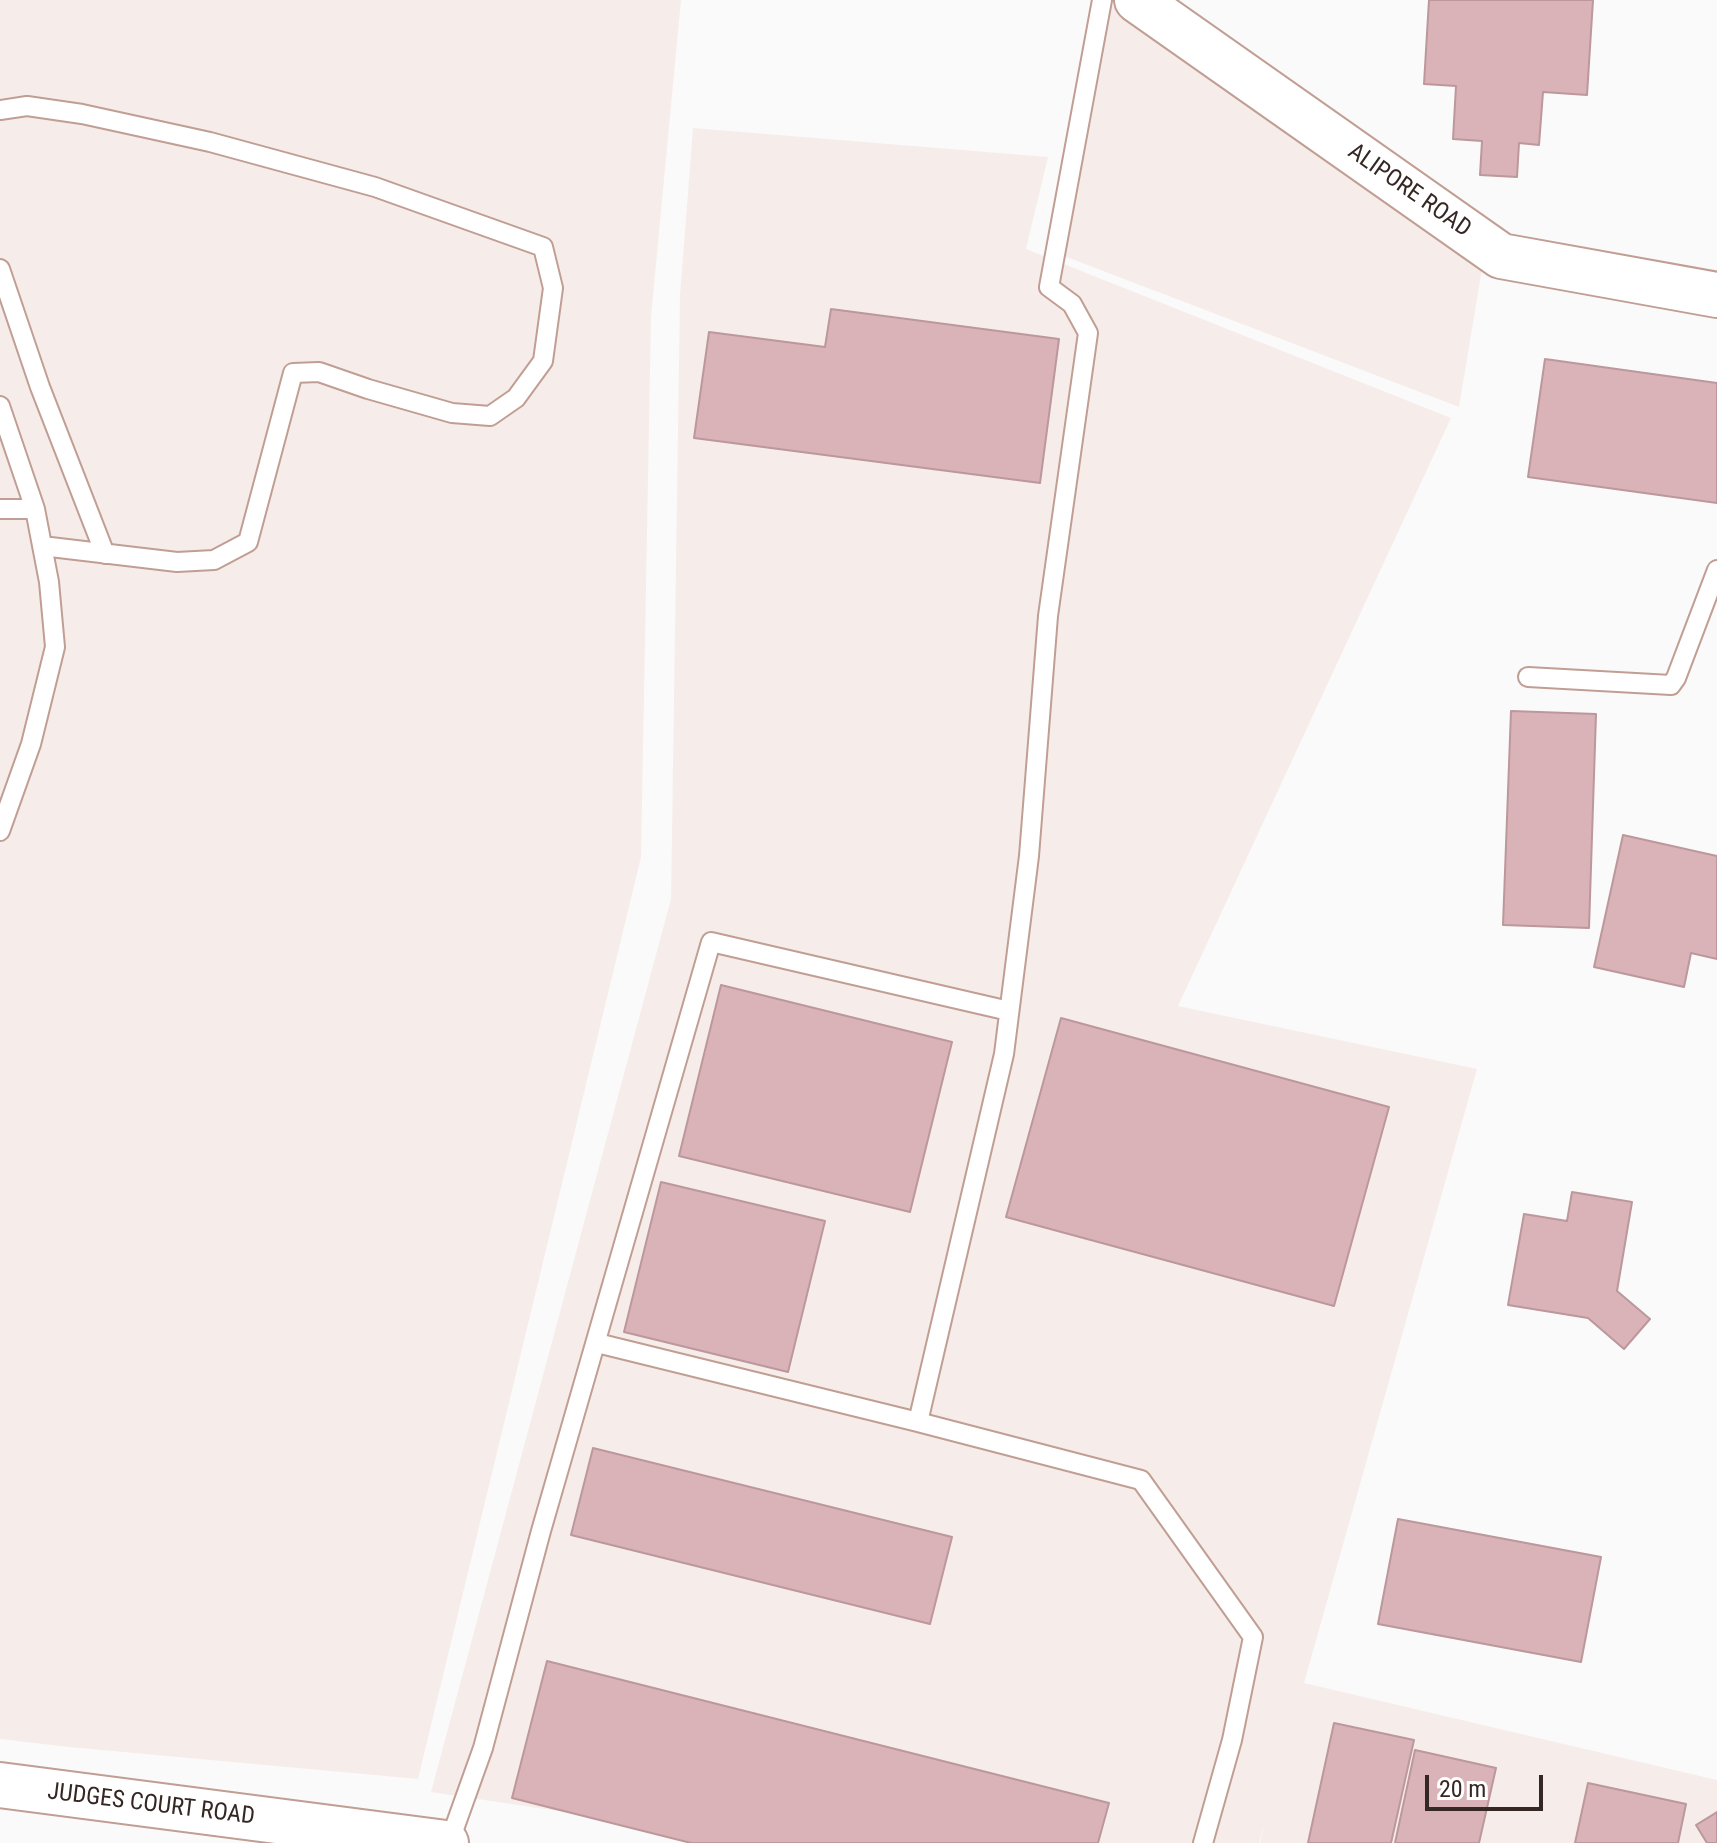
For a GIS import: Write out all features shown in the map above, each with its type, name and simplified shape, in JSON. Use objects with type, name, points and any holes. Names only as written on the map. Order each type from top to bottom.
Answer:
[{"type":"main road","name":"ALIPORE ROAD","points":[[1137,0],[1501,256],[1717,295]]},
{"type":"main road","name":"JUDGES COURT ROAD","points":[[0,1785],[447,1843]]},
{"type":"lane","points":[[918,1422],[1004,1054],[1029,856],[1048,616],[1088,333],[1072,304],[1049,287],[1102,0]]},
{"type":"lane","points":[[0,110],[27,106],[82,114],[210,142],[375,187],[543,247],[553,288],[543,361],[516,398],[490,416],[452,413],[319,372],[293,373],[248,542],[214,560],[177,562],[42,546]]},
{"type":"lane","points":[[0,269],[40,387],[105,554]]},
{"type":"lane","points":[[0,406],[35,509],[49,582],[55,647],[31,744],[0,831]]},
{"type":"lane","points":[[0,509],[35,509]]},
{"type":"lane","points":[[1528,677],[1671,685],[1717,570]]},
{"type":"lane","points":[[447,1843],[483,1748],[541,1531],[711,942],[1009,1011]]},
{"type":"lane","points":[[597,1343],[1141,1480],[1253,1637],[1232,1740],[1203,1843]]},
{"type":"shaded area","points":[[0,0],[681,0],[651,317],[641,857],[418,1779],[0,1739]]},
{"type":"shaded area","points":[[1108,2],[1482,269],[1459,407],[1064,256]]},
{"type":"shaded area","points":[[693,128],[1048,157],[1026,249],[1451,418],[1178,1006],[1477,1069],[1304,1683],[1717,1780],[1717,1843],[1260,1843],[1265,1823],[1259,1843],[692,1843],[625,1821],[431,1792],[671,899],[680,295]]},
{"type":"building","points":[[1429,0],[1593,0],[1587,95],[1543,92],[1539,145],[1519,143],[1517,177],[1480,175],[1482,141],[1453,139],[1456,86],[1424,84]]},
{"type":"building","points":[[831,309],[1059,339],[1040,483],[694,438],[709,332],[825,347]]},
{"type":"building","points":[[1545,359],[1717,383],[1717,503],[1528,477]]},
{"type":"building","points":[[1511,711],[1596,714],[1589,928],[1503,925]]},
{"type":"building","points":[[1623,835],[1717,856],[1717,959],[1691,953],[1684,987],[1594,967]]},
{"type":"building","points":[[721,985],[952,1042],[910,1212],[679,1156]]},
{"type":"building","points":[[1061,1018],[1389,1107],[1334,1306],[1006,1217]]},
{"type":"building","points":[[661,1182],[825,1221],[788,1372],[624,1332]]},
{"type":"building","points":[[1572,1192],[1632,1202],[1617,1291],[1650,1319],[1624,1349],[1588,1318],[1508,1305],[1524,1214],[1567,1221]]},
{"type":"building","points":[[593,1448],[952,1537],[930,1624],[571,1535]]},
{"type":"building","points":[[1398,1519],[1601,1557],[1581,1662],[1378,1624]]},
{"type":"building","points":[[547,1661],[1109,1803],[1098,1843],[691,1843],[512,1798]]},
{"type":"building","points":[[1334,1723],[1414,1740],[1391,1843],[1308,1843]]},
{"type":"building","points":[[1415,1750],[1496,1768],[1479,1843],[1395,1843]]},
{"type":"building","points":[[1588,1783],[1686,1804],[1678,1843],[1575,1843]]},
{"type":"building","points":[[1717,1812],[1717,1843],[1707,1843],[1696,1825]]}]
